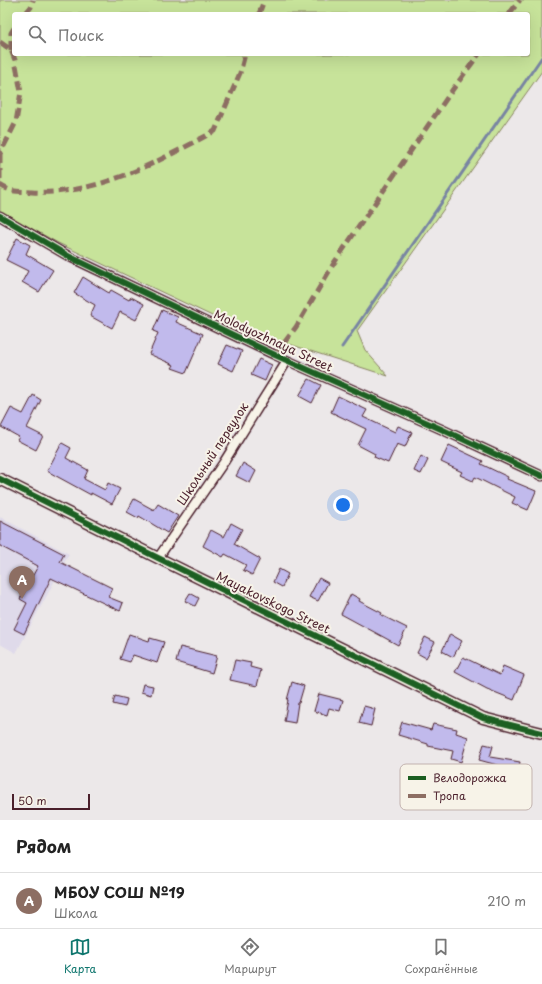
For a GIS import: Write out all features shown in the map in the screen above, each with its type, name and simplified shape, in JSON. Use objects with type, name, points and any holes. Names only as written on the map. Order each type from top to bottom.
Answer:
[{"type":"street","name":"Molodyozhnaya Street","points":[[0,216],[70,257],[287,361],[441,429],[542,476]]},
{"type":"street","name":"Школьный переулок","points":[[158,558],[224,462],[287,361]]},
{"type":"street","name":"Mayakovskogo Street","points":[[0,479],[483,718],[542,733]]},
{"type":"shaded area","points":[[0,517],[69,554],[16,653],[0,644]]},
{"type":"green space","points":[[0,0],[542,0],[542,71],[357,331],[365,350],[388,376],[292,345],[267,342],[58,243],[0,211]]},
{"type":"building","points":[[17,238],[30,245],[26,254],[53,270],[39,292],[22,282],[28,271],[6,260]]},
{"type":"building","points":[[83,277],[109,293],[111,290],[129,300],[131,297],[144,304],[136,320],[120,312],[112,328],[90,316],[95,305],[74,293]]},
{"type":"building","points":[[162,310],[178,317],[176,322],[203,334],[186,373],[172,368],[174,365],[149,354],[158,333],[153,331]]},
{"type":"building","points":[[227,345],[242,351],[233,371],[218,364]]},
{"type":"building","points":[[259,359],[272,365],[265,381],[251,375]]},
{"type":"building","points":[[309,379],[321,385],[312,403],[299,396]]},
{"type":"building","points":[[33,395],[41,400],[27,428],[43,436],[36,450],[17,440],[19,437],[1,427],[11,408],[23,414]]},
{"type":"building","points":[[338,396],[367,410],[363,417],[395,432],[398,426],[412,432],[405,447],[397,444],[388,463],[374,457],[375,454],[358,445],[366,429],[331,412]]},
{"type":"building","points":[[62,443],[71,448],[66,458],[88,470],[84,479],[105,490],[108,483],[120,489],[112,504],[91,493],[91,495],[47,471]]},
{"type":"building","points":[[449,445],[483,461],[481,464],[508,477],[507,479],[536,491],[528,510],[512,503],[515,497],[475,477],[473,481],[460,475],[462,472],[441,462]]},
{"type":"building","points":[[421,456],[428,460],[421,474],[414,471]]},
{"type":"building","points":[[243,463],[256,471],[250,483],[236,476]]},
{"type":"building","points":[[134,499],[154,510],[158,504],[178,516],[167,533],[139,516],[138,518],[127,512]]},
{"type":"building","points":[[0,521],[64,554],[60,562],[112,588],[108,597],[123,603],[120,611],[51,578],[24,634],[14,629],[27,603],[20,599],[38,566],[0,546]]},
{"type":"building","points":[[231,523],[242,529],[234,544],[260,559],[252,575],[243,570],[246,565],[225,554],[223,557],[203,546],[211,530],[224,537]]},
{"type":"building","points":[[279,569],[288,574],[282,587],[273,582]]},
{"type":"building","points":[[319,578],[328,583],[318,601],[309,597]]},
{"type":"building","points":[[190,593],[199,598],[195,606],[185,601]]},
{"type":"building","points":[[351,594],[360,599],[359,601],[382,613],[381,615],[407,628],[398,645],[341,614]]},
{"type":"building","points":[[129,634],[149,641],[150,638],[164,642],[157,663],[133,655],[130,662],[120,659]]},
{"type":"building","points":[[450,634],[462,641],[453,657],[442,651]]},
{"type":"building","points":[[425,637],[435,642],[426,658],[417,653]]},
{"type":"building","points":[[180,647],[217,656],[212,673],[176,662]]},
{"type":"building","points":[[463,657],[500,675],[503,666],[524,675],[514,700],[487,689],[455,672]]},
{"type":"building","points":[[235,660],[251,663],[250,667],[261,670],[257,686],[230,680]]},
{"type":"building","points":[[292,682],[304,686],[298,703],[295,723],[284,721],[287,700]]},
{"type":"building","points":[[143,684],[153,686],[151,695],[141,692]]},
{"type":"building","points":[[319,694],[343,700],[340,711],[329,708],[327,715],[314,711]]},
{"type":"building","points":[[115,696],[127,699],[125,707],[113,704]]},
{"type":"building","points":[[364,706],[375,709],[371,726],[359,723]]},
{"type":"building","points":[[402,722],[431,730],[433,724],[457,729],[456,733],[468,737],[461,762],[451,759],[453,751],[428,746],[428,744],[398,735]]},
{"type":"building","points":[[484,744],[493,746],[490,757],[520,762],[520,764],[494,764],[479,760]]},
{"type":"waterway","points":[[342,347],[542,57]]},
{"type":"marked path","points":[[27,12],[31,7],[33,0]]},
{"type":"marked path","points":[[260,12],[264,0]]},
{"type":"marked path","points":[[511,12],[520,0]]},
{"type":"marked path","points":[[11,50],[12,31]]},
{"type":"marked path","points":[[0,42],[11,50],[12,52]]},
{"type":"marked path","points":[[0,154],[16,122],[21,92],[13,56]]},
{"type":"marked path","points":[[0,154],[0,185],[15,191],[57,192],[81,188],[104,182],[150,165],[215,131],[240,73],[244,56]]},
{"type":"marked path","points":[[275,355],[296,327],[334,263],[453,89],[478,56]]},
{"type":"cycle path","points":[[0,216],[70,257],[275,355],[542,476]]},
{"type":"cycle path","points":[[0,479],[483,718],[542,733]]},
{"type":"place","name":"МБОУ СОШ №19","points":[[22,599]]}]
